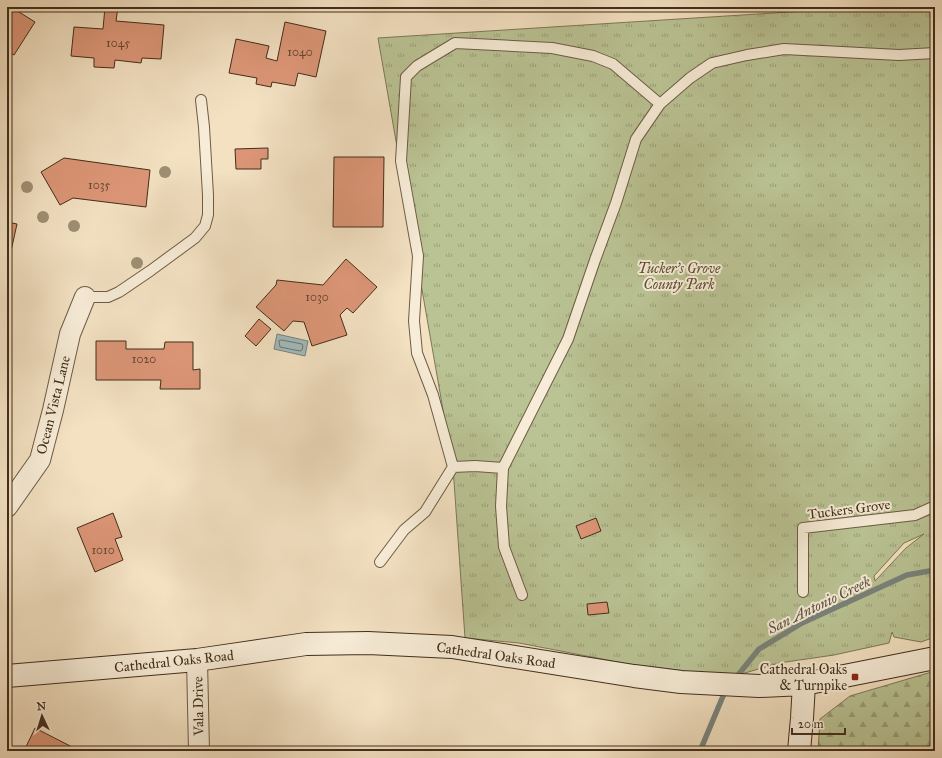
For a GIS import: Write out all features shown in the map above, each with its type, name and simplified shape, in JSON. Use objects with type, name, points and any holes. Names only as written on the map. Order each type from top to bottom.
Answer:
[{"type":"main road","name":"Cathedral Oaks Road","points":[[7,676],[197,660],[306,644],[368,643],[452,647],[681,682],[759,686],[804,684],[935,658]]},
{"type":"main road","points":[[799,751],[804,684]]},
{"type":"street","name":"Ocean Vista Lane","points":[[7,507],[40,460],[70,334],[85,297]]},
{"type":"street","name":"Vala Drive","points":[[197,660],[199,751]]},
{"type":"lane","points":[[380,562],[404,530],[425,512],[453,467],[432,394],[417,353],[414,321],[418,256],[402,161],[406,77],[417,66],[456,43],[552,48],[593,56],[613,64],[660,104]]},
{"type":"lane","points":[[522,595],[504,547],[501,506],[503,468],[568,339],[592,266],[616,203],[636,139],[660,104],[690,78],[712,63],[747,55],[784,49],[899,55],[935,53]]},
{"type":"lane","points":[[85,297],[108,296],[119,292],[195,238],[205,226],[208,215],[208,196],[201,100]]},
{"type":"lane","points":[[453,467],[476,466],[503,468]]},
{"type":"lane","name":"Tuckers Grove","points":[[803,592],[803,528],[915,515],[935,506]]},
{"type":"green space","name":"Tucker's Grove County Park","points":[[869,7],[935,7],[935,637],[921,642],[894,637],[892,632],[889,643],[834,655],[779,663],[738,675],[716,675],[628,664],[519,643],[465,638],[453,467],[378,38]],"holes":[[[924,534],[906,548],[875,581],[874,576],[904,543]]]},
{"type":"green space","points":[[935,671],[935,751],[818,751],[820,719],[850,696]]},
{"type":"water","points":[[277,334],[308,341],[305,356],[274,349]]},
{"type":"building","points":[[7,7],[11,7],[35,22],[14,55],[7,51]]},
{"type":"building","points":[[105,7],[118,7],[116,21],[164,25],[161,59],[142,58],[141,63],[115,60],[114,68],[94,67],[94,58],[71,56],[74,27],[103,29]]},
{"type":"building","points":[[285,22],[326,31],[316,77],[298,73],[295,86],[272,82],[271,87],[256,84],[257,78],[229,73],[236,39],[269,46],[266,58],[277,61]]},
{"type":"building","points":[[268,148],[268,159],[261,159],[261,169],[236,169],[235,149]]},
{"type":"building","points":[[334,157],[384,157],[383,227],[333,227]]},
{"type":"building","points":[[64,158],[150,170],[146,207],[73,198],[60,205],[41,172]]},
{"type":"building","points":[[7,222],[17,224],[7,269]]},
{"type":"building","points":[[346,259],[377,287],[353,313],[347,308],[340,315],[347,335],[312,346],[304,322],[293,321],[284,331],[256,307],[276,285],[277,280],[323,285]]},
{"type":"building","points":[[259,319],[271,329],[256,346],[245,336]]},
{"type":"building","points":[[96,341],[126,341],[126,349],[164,349],[165,342],[193,342],[193,370],[200,369],[200,389],[160,389],[161,380],[96,380]]},
{"type":"building","points":[[113,513],[122,537],[115,539],[123,560],[95,572],[77,528]]},
{"type":"building","points":[[596,518],[601,531],[581,539],[576,526]]},
{"type":"building","points":[[607,602],[609,613],[588,615],[587,604]]},
{"type":"building","points":[[35,728],[80,751],[24,751]]},
{"type":"waterway","name":"San Antonio Creek","points":[[734,680],[759,649],[802,623],[907,575],[935,570]]},
{"type":"waterway","name":"San Antonio Creek","points":[[700,751],[726,689]]},
{"type":"place","name":"Cathedral Oaks & Turnpike","points":[[855,677]]}]
